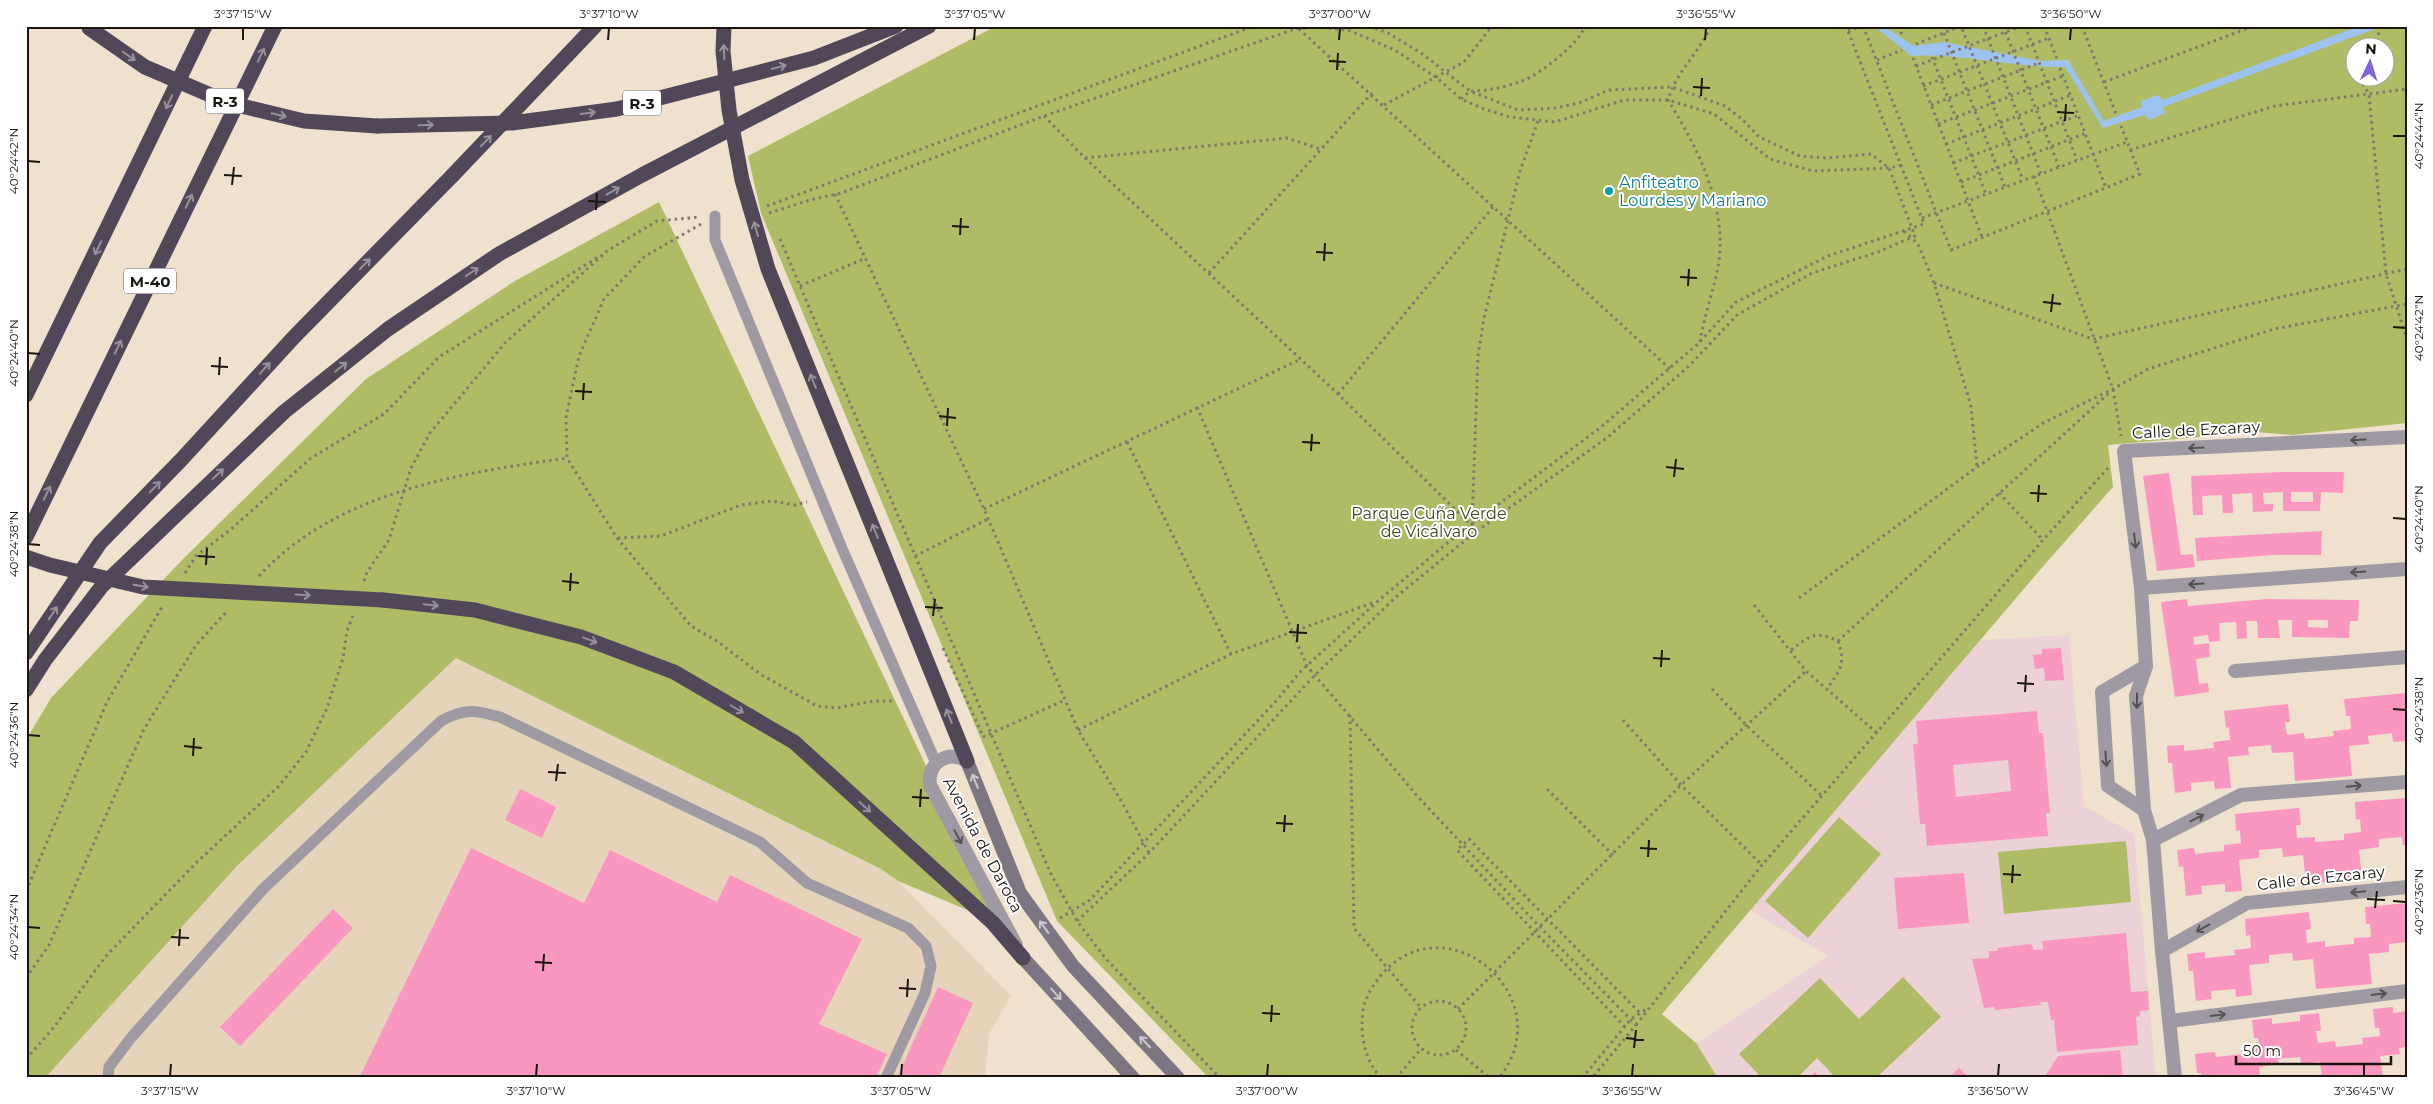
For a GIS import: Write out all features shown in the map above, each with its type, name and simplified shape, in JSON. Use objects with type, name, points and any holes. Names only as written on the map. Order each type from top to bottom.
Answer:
[{"type":"highway","points":[[26,395],[205,26]]},
{"type":"highway","name":"M-40","points":[[26,537],[275,26]]},
{"type":"highway","points":[[26,653],[100,543],[181,460],[294,337],[596,26]]},
{"type":"highway","points":[[724,26],[723,51],[729,110],[742,180],[768,269],[967,762]]},
{"type":"highway","name":"R-3","points":[[88,27],[146,67],[228,103],[304,121],[377,126],[512,122],[617,109],[814,58],[896,26]]},
{"type":"highway","points":[[26,690],[45,660],[102,586],[284,412],[388,329],[499,254],[642,175],[929,26]]},
{"type":"highway","points":[[26,557],[50,565],[143,587],[383,600],[476,610],[581,637],[674,672],[794,742],[993,923],[1023,958]]},
{"type":"main road","name":"Avenida de Daroca","points":[[967,762],[1020,893],[1072,966],[1178,1078]]},
{"type":"main road","name":"Avenida de Daroca","points":[[1023,958],[1133,1078]]},
{"type":"street","name":"Calle de Ezcaray","points":[[2174,1078],[2154,840],[2144,810],[2136,696],[2146,666],[2141,588],[2124,452],[2407,437]]},
{"type":"street","points":[[2141,588],[2407,569]]},
{"type":"street","points":[[2234,671],[2407,657]]},
{"type":"street","points":[[2144,810],[2108,786],[2102,692],[2146,666]]},
{"type":"street","name":"Avenida de Daroca","points":[[967,762],[952,756],[936,763],[930,773],[930,785],[1023,958]]},
{"type":"street","points":[[2154,840],[2241,796],[2407,782]]},
{"type":"street","name":"Calle de Ezcaray","points":[[2162,951],[2247,903],[2407,887]]},
{"type":"street","points":[[2170,1021],[2407,991]]},
{"type":"lane","points":[[715,216],[715,240],[821,498],[907,700],[936,763]]},
{"type":"lane","points":[[108,1078],[109,1068],[130,1039],[263,889],[442,721],[458,711],[478,711],[500,717],[760,842],[807,883],[908,928],[926,946],[931,966],[925,993],[886,1078]]},
{"type":"path","points":[[773,223],[766,207],[1254,26]]},
{"type":"path","points":[[1077,921],[1149,853],[1315,675],[1396,597],[1473,534],[1608,437],[1689,366],[1737,315],[1812,273],[1878,252],[1915,236],[1889,168],[1871,154],[1826,158],[1800,156],[1759,137],[1742,119],[1725,106],[1672,87],[1610,90],[1579,104],[1518,110],[1470,91],[1422,53],[1388,33],[1369,26]]},
{"type":"path","points":[[1384,105],[1464,62],[1492,26]]},
{"type":"path","points":[[1700,343],[1703,317],[1719,260],[1718,220],[1709,178],[1687,131],[1668,100],[1672,87],[1704,41],[1710,26]]},
{"type":"path","points":[[1060,918],[1090,900],[1276,701],[1301,671],[1378,601],[1451,540],[1602,427],[1700,343],[1736,302],[1828,256],[1924,224],[1846,26]]},
{"type":"path","points":[[1848,31],[1863,26],[1951,250],[2140,174],[2121,126]]},
{"type":"path","points":[[1898,26],[1903,37]]},
{"type":"path","points":[[1916,44],[1961,26],[2023,180]]},
{"type":"path","points":[[1983,26],[2040,174]]},
{"type":"path","points":[[2003,26],[2059,167]]},
{"type":"path","points":[[1916,66],[1933,58],[2023,26],[2077,160]]},
{"type":"path","points":[[2044,26],[2057,59]]},
{"type":"path","points":[[2082,26],[2116,114]]},
{"type":"path","points":[[2104,82],[2254,26]]},
{"type":"path","points":[[764,213],[769,214],[836,194],[1044,116],[1299,28],[1316,27],[1348,30],[1395,50],[1437,78],[1461,99],[1484,109],[1538,121],[1555,122],[1624,100],[1668,100],[1714,114],[1770,159],[1813,171],[1889,168],[1902,165]]},
{"type":"path","points":[[1461,99],[1470,91],[1487,91],[1524,80],[1563,54],[1583,34],[1585,27]]},
{"type":"path","points":[[1299,28],[1670,369]]},
{"type":"path","points":[[1944,33],[2005,187]]},
{"type":"path","points":[[1923,86],[2049,38]]},
{"type":"path","points":[[1877,60],[1902,50]]},
{"type":"path","points":[[1912,58],[1982,237]]},
{"type":"path","points":[[1933,58],[1986,194]]},
{"type":"path","points":[[1931,105],[2039,63]]},
{"type":"path","points":[[2060,68],[2106,188]]},
{"type":"path","points":[[1938,124],[2064,76]]},
{"type":"path","points":[[2365,88],[2369,95],[2386,274],[2407,339]]},
{"type":"path","points":[[2130,150],[2275,106],[2407,89]]},
{"type":"path","points":[[1209,273],[1372,94]]},
{"type":"path","points":[[1946,144],[2071,95]]},
{"type":"path","points":[[1953,163],[2079,115]]},
{"type":"path","points":[[1044,116],[1085,158],[1338,394],[1472,526]]},
{"type":"path","points":[[1472,526],[1478,356],[1484,318],[1520,171],[1538,121]]},
{"type":"path","points":[[1961,182],[2086,133]]},
{"type":"path","points":[[1085,158],[1287,138],[1320,149]]},
{"type":"path","points":[[1922,218],[2127,142]]},
{"type":"path","points":[[1592,1078],[1651,1007],[1762,865],[2043,540],[2124,452],[2113,390],[2034,176]]},
{"type":"path","points":[[836,194],[984,509],[1078,730],[1123,804],[1149,853]]},
{"type":"path","points":[[1338,394],[1493,207]]},
{"type":"path","points":[[715,216],[644,257],[604,299],[579,356],[566,417],[568,458],[617,538],[692,626],[716,641],[760,674],[817,706],[837,708],[873,701],[907,700]]},
{"type":"path","points":[[1904,231],[1918,244],[1934,283],[1971,406],[1977,467]]},
{"type":"path","points":[[776,232],[1051,874],[1077,921],[1106,959],[1220,1078]]},
{"type":"path","points":[[180,579],[196,556],[230,530],[311,458],[384,414],[439,357],[607,251]]},
{"type":"path","points":[[800,286],[866,258]]},
{"type":"path","points":[[1934,283],[2093,339],[2407,269]]},
{"type":"path","points":[[1799,598],[1977,467],[2045,422],[2113,390],[2148,369],[2274,330],[2407,304]]},
{"type":"path","points":[[984,509],[1301,359]]},
{"type":"path","points":[[1838,640],[2113,390]]},
{"type":"path","points":[[1197,407],[1307,666],[1419,798],[1539,926],[1636,1025]]},
{"type":"path","points":[[1127,442],[1231,654]]},
{"type":"path","points":[[256,579],[275,559],[308,536],[335,519],[367,505],[428,482],[568,458]]},
{"type":"path","points":[[1999,493],[2043,540]]},
{"type":"path","points":[[617,538],[661,536],[741,505],[772,501],[795,505],[821,498]]},
{"type":"path","points":[[915,556],[988,519]]},
{"type":"path","points":[[1078,730],[1231,654],[1378,601]]},
{"type":"path","points":[[26,891],[107,702],[165,603]]},
{"type":"path","points":[[1754,605],[1806,671],[1878,733]]},
{"type":"path","points":[[26,978],[49,945],[144,729],[196,645],[232,606]]},
{"type":"path","points":[[1791,650],[1810,636],[1824,634],[1838,640],[1843,656],[1840,671],[1827,689]]},
{"type":"path","points":[[1458,1009],[1681,785],[1806,671]]},
{"type":"path","points":[[1712,689],[1746,725],[1822,796]]},
{"type":"path","points":[[983,737],[1065,700]]},
{"type":"path","points":[[1350,715],[1354,928],[1389,967],[1420,1008]]},
{"type":"path","points":[[1623,720],[1681,785],[1762,865]]},
{"type":"path","points":[[1548,789],[1613,855]]},
{"type":"path","points":[[1625,1027],[1457,850],[1469,839],[1640,1013]]},
{"type":"path","points":[[1381,1078],[1374,1070],[1364,1049],[1361,1027],[1364,1004],[1374,984],[1389,967],[1405,956],[1423,950],[1443,949],[1462,952],[1480,960],[1495,972],[1512,997],[1518,1027],[1512,1056],[1499,1078]]},
{"type":"path","points":[[1436,1001],[1452,1004],[1458,1009],[1466,1025],[1462,1043],[1456,1050],[1438,1055],[1429,1054],[1421,1049],[1412,1033],[1412,1024],[1420,1008],[1436,1001]]},
{"type":"path","points":[[1582,1078],[1631,1019],[1651,1007]]},
{"type":"path","points":[[1396,1078],[1421,1049]]},
{"type":"path","points":[[1456,1050],[1490,1078]]},
{"type":"shaded area","points":[[2069,635],[2084,806],[2134,834],[2156,1078],[1718,1078],[1696,1043],[1828,956],[1749,910],[1981,640]]},
{"type":"shaded area","points":[[456,658],[881,869],[898,881],[1011,996],[989,1034],[985,1078],[31,1078],[236,867]]},
{"type":"green space","name":"Parque Cuña Verde de Vicálvaro","points":[[996,26],[2407,26],[2407,423],[2292,435],[2256,432],[2108,445],[2113,487],[2039,571],[1662,1014],[1696,1043],[1718,1078],[1209,1078],[1057,921],[761,213],[748,156]]},
{"type":"green space","points":[[659,202],[1001,924],[898,881],[881,869],[456,658],[236,867],[45,1078],[26,1078],[26,740],[51,698],[183,559],[366,379],[515,281]]},
{"type":"green space","points":[[1839,817],[1881,854],[1808,938],[1765,901]]},
{"type":"green space","points":[[2126,841],[2131,902],[2004,914],[1998,852]]},
{"type":"green space","points":[[1903,977],[1941,1017],[1876,1078],[1836,1078],[1817,1058],[1797,1078],[1762,1078],[1739,1054],[1820,978],[1859,1019]]},
{"type":"water","points":[[1874,26],[1883,26],[1914,46],[1944,42],[2040,61],[2068,60],[2104,121],[2142,107],[2141,101],[2158,95],[2162,100],[2360,26],[2383,26],[2346,38],[2346,40],[2163,107],[2165,113],[2149,120],[2145,115],[2103,128],[2065,67],[2046,67],[1950,57],[1911,56]]},
{"type":"building","points":[[2282,472],[2344,472],[2343,493],[2321,492],[2320,511],[2283,511],[2283,492],[2263,493],[2264,504],[2273,504],[2273,511],[2253,512],[2252,493],[2232,494],[2233,513],[2223,513],[2222,495],[2202,496],[2203,515],[2193,515],[2191,476]],"holes":[[[2291,492],[2313,492],[2313,502],[2291,502]]]},
{"type":"building","points":[[2169,473],[2181,555],[2193,554],[2195,567],[2157,571],[2143,476]]},
{"type":"building","points":[[2322,531],[2321,555],[2273,555],[2197,561],[2195,538]]},
{"type":"building","points":[[2187,599],[2188,606],[2267,599],[2359,600],[2358,621],[2350,621],[2349,638],[2292,637],[2292,620],[2278,620],[2280,638],[2258,638],[2257,621],[2246,621],[2247,638],[2237,639],[2236,622],[2219,623],[2220,641],[2209,642],[2208,635],[2193,637],[2194,645],[2209,643],[2210,657],[2196,659],[2199,684],[2208,683],[2209,692],[2175,697],[2161,602]],"holes":[[[2308,620],[2328,620],[2328,628],[2308,627]]]},
{"type":"building","points":[[2061,648],[2064,680],[2045,681],[2044,668],[2035,669],[2033,655],[2042,654],[2042,649]]},
{"type":"building","points":[[2407,693],[2407,741],[2393,742],[2392,733],[2368,736],[2369,744],[2349,746],[2352,776],[2295,781],[2293,752],[2272,753],[2271,745],[2248,747],[2249,755],[2228,757],[2231,788],[2215,789],[2214,781],[2191,783],[2191,791],[2175,793],[2172,763],[2168,763],[2167,746],[2184,745],[2184,751],[2214,748],[2213,742],[2230,740],[2229,727],[2226,728],[2224,711],[2288,704],[2290,722],[2285,722],[2287,735],[2304,733],[2305,739],[2334,736],[2333,731],[2351,729],[2350,716],[2346,716],[2344,699]]},
{"type":"building","points":[[2037,711],[2039,733],[2043,733],[2050,813],[2046,813],[2048,836],[1927,846],[1925,824],[1920,824],[1913,744],[1918,744],[1916,721]],"holes":[[[2008,760],[2011,791],[1956,797],[1953,765]]]},
{"type":"building","points":[[520,789],[556,807],[542,838],[505,820]]},
{"type":"building","points":[[2407,798],[2407,845],[2403,845],[2402,837],[2379,839],[2379,847],[2359,850],[2362,879],[2306,884],[2303,855],[2283,857],[2282,848],[2259,850],[2259,858],[2239,860],[2242,891],[2225,892],[2225,884],[2201,886],[2202,894],[2186,896],[2183,866],[2179,867],[2177,850],[2194,848],[2195,854],[2224,851],[2224,845],[2241,843],[2240,830],[2236,831],[2235,814],[2299,808],[2301,825],[2296,825],[2297,838],[2315,837],[2315,842],[2344,840],[2344,834],[2361,832],[2360,819],[2356,820],[2355,802]]},
{"type":"building","points":[[471,848],[584,903],[610,850],[717,902],[730,875],[862,939],[819,1024],[887,1054],[876,1078],[359,1078]]},
{"type":"building","points":[[1964,873],[1969,923],[1898,929],[1894,878]]},
{"type":"building","points":[[2407,903],[2407,942],[2389,944],[2389,952],[2369,954],[2372,984],[2316,989],[2313,959],[2293,961],[2292,953],[2269,955],[2269,963],[2249,965],[2252,995],[2236,997],[2235,989],[2211,991],[2212,999],[2196,1001],[2193,971],[2189,971],[2187,954],[2205,952],[2205,958],[2235,955],[2234,950],[2251,948],[2250,935],[2246,936],[2245,919],[2309,912],[2311,929],[2306,930],[2307,943],[2325,941],[2325,947],[2354,944],[2354,938],[2371,937],[2370,924],[2366,924],[2365,907]]},
{"type":"building","points":[[333,909],[353,928],[240,1046],[220,1027]]},
{"type":"building","points":[[2126,933],[2131,992],[2148,991],[2149,1010],[2140,1011],[2140,1016],[2136,1017],[2138,1045],[2057,1052],[2054,1020],[2051,1020],[2048,1002],[2040,1002],[2041,1005],[1995,1010],[1994,1007],[1984,1008],[1972,959],[1989,958],[1989,951],[1998,951],[1997,948],[2031,944],[2034,950],[2043,949],[2042,941]]},
{"type":"building","points":[[938,987],[973,1003],[939,1078],[897,1078]]},
{"type":"building","points":[[2393,1007],[2393,1013],[2407,1011],[2407,1047],[2399,1048],[2400,1054],[2380,1056],[2383,1078],[2322,1078],[2320,1062],[2301,1064],[2300,1057],[2278,1059],[2279,1064],[2259,1067],[2260,1078],[2201,1078],[2201,1073],[2197,1073],[2195,1054],[2215,1052],[2216,1057],[2242,1054],[2241,1049],[2259,1047],[2258,1038],[2254,1038],[2252,1020],[2272,1018],[2272,1024],[2300,1021],[2300,1015],[2319,1013],[2321,1031],[2316,1031],[2318,1043],[2335,1041],[2336,1047],[2363,1044],[2362,1038],[2380,1036],[2379,1028],[2375,1028],[2373,1009]]},
{"type":"building","points":[[2120,1050],[2123,1078],[2044,1078],[2058,1056]]},
{"type":"building","points":[[1959,1068],[1969,1078],[1949,1078]]},
{"type":"building","points":[[1815,1072],[1820,1078],[1809,1078]]},
{"type":"place","name":"Anfiteatro Lourdes y Mariano","points":[[1609,191]]}]
